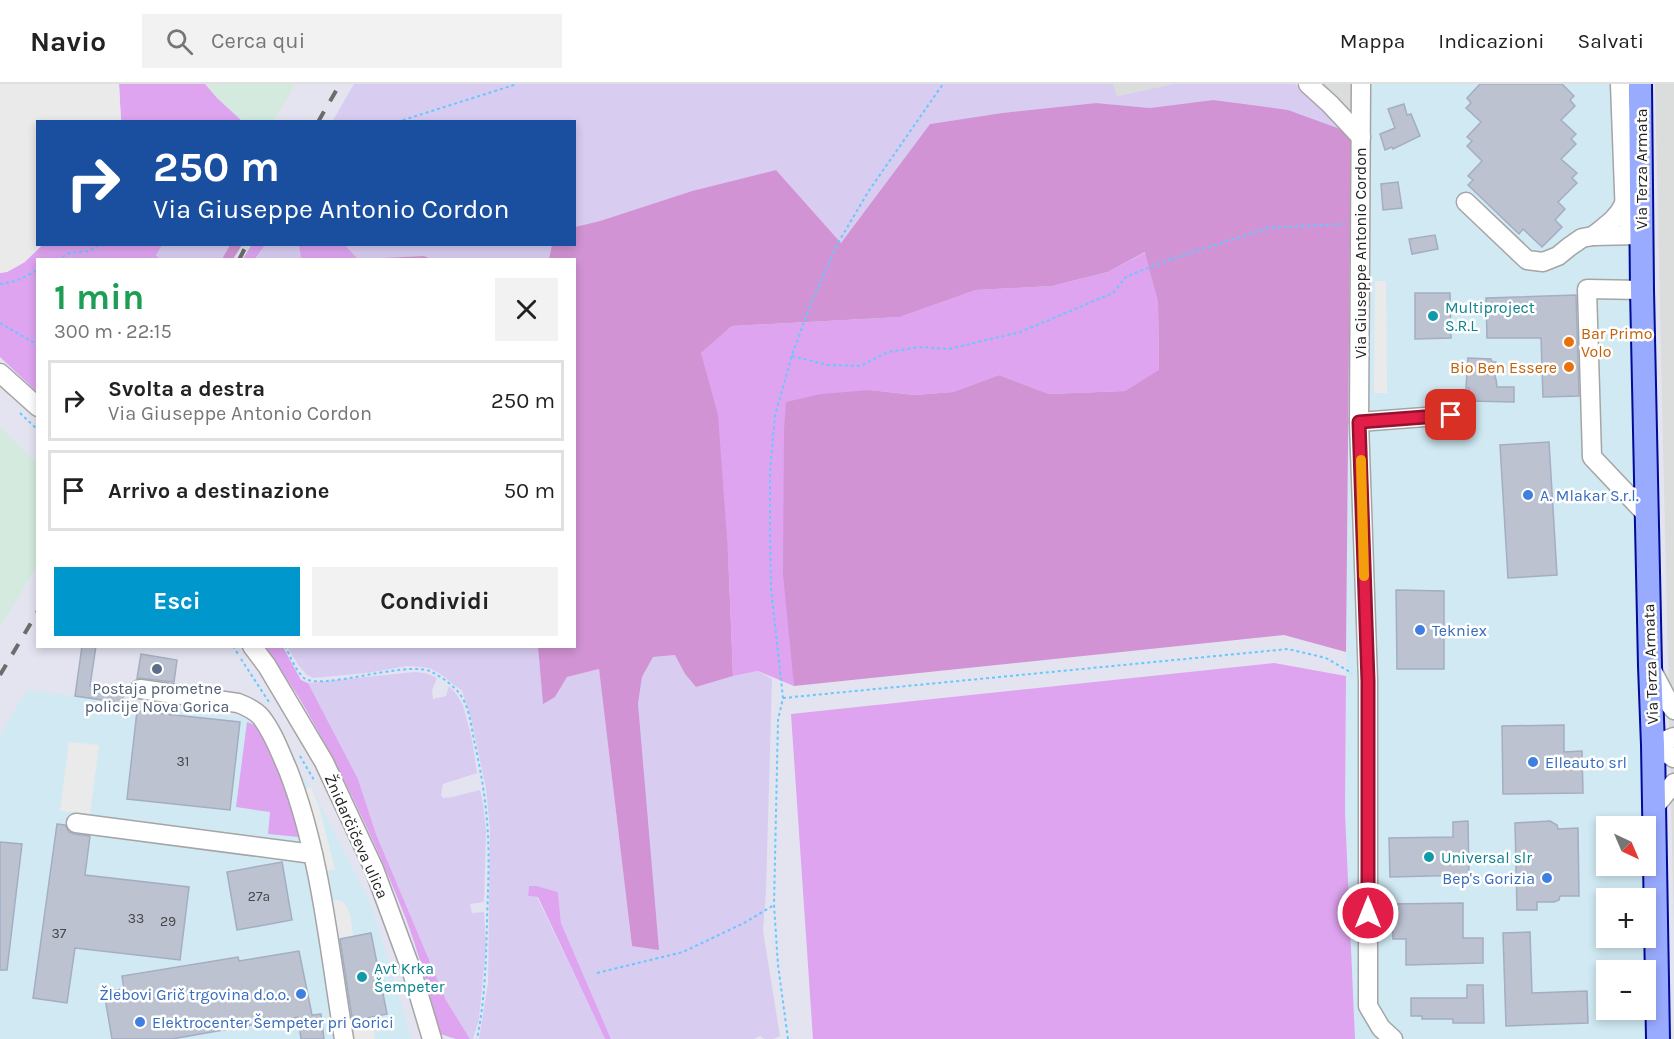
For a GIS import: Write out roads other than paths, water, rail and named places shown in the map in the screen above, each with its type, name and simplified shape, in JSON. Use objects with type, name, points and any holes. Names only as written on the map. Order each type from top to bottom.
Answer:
[{"type":"main road","name":"Via Terza Armata","points":[[1640,84],[1641,290],[1658,1039]]},
{"type":"street","points":[[1308,84],[1361,137]]},
{"type":"street","name":"Via Giuseppe Antonio Cordon","points":[[1361,84],[1359,422],[1368,681],[1368,1006],[1381,1028],[1393,1039]]},
{"type":"street","points":[[1620,84],[1625,218],[1628,225],[1640,235]]},
{"type":"street","points":[[1466,202],[1527,260],[1543,262],[1558,256],[1582,238],[1640,235]]},
{"type":"street","points":[[1593,236],[1616,217],[1624,204]]},
{"type":"street","points":[[1641,290],[1587,289],[1592,457],[1646,514]]},
{"type":"street","points":[[0,372],[36,405]]},
{"type":"street","points":[[1359,422],[1451,415]]},
{"type":"street","name":"Žnidarčičeva ulica","points":[[254,648],[267,666],[324,762],[374,869],[412,972],[432,1039]]},
{"type":"street","points":[[1650,666],[1674,711]]},
{"type":"street","points":[[140,689],[238,703],[260,716],[277,742],[308,828],[320,887],[344,1039]]},
{"type":"street","points":[[1653,745],[1674,737]]},
{"type":"street","points":[[1653,745],[1674,758]]},
{"type":"street","points":[[1653,809],[1674,783]]},
{"type":"street","points":[[76,823],[313,854]]},
{"type":"railway","points":[[319,120],[340,84]]},
{"type":"railway","points":[[240,258],[246,246]]},
{"type":"railway","points":[[0,675],[36,614]]},
{"type":"place","name":"Multiproject S.R.L","points":[[1433,316]]},
{"type":"place","name":"Bar Primo Volo","points":[[1569,342]]},
{"type":"place","name":"Bio Ben Essere","points":[[1569,367]]},
{"type":"place","name":"A. Mlakar S.r.l.","points":[[1528,495]]},
{"type":"place","name":"Tekniex","points":[[1420,630]]},
{"type":"place","name":"Postaja prometne policije Nova Gorica","points":[[157,669]]},
{"type":"place","name":"Elleauto srl","points":[[1533,762]]},
{"type":"place","name":"Universal slr","points":[[1429,857]]},
{"type":"place","name":"Bep's Gorizia","points":[[1547,878]]},
{"type":"place","name":"Avt Krka Šempeter","points":[[362,977]]},
{"type":"place","name":"Žlebovi Grič trgovina d.o.o.","points":[[301,994]]},
{"type":"place","name":"Elektrocenter Šempeter pri Gorici","points":[[140,1022]]}]
